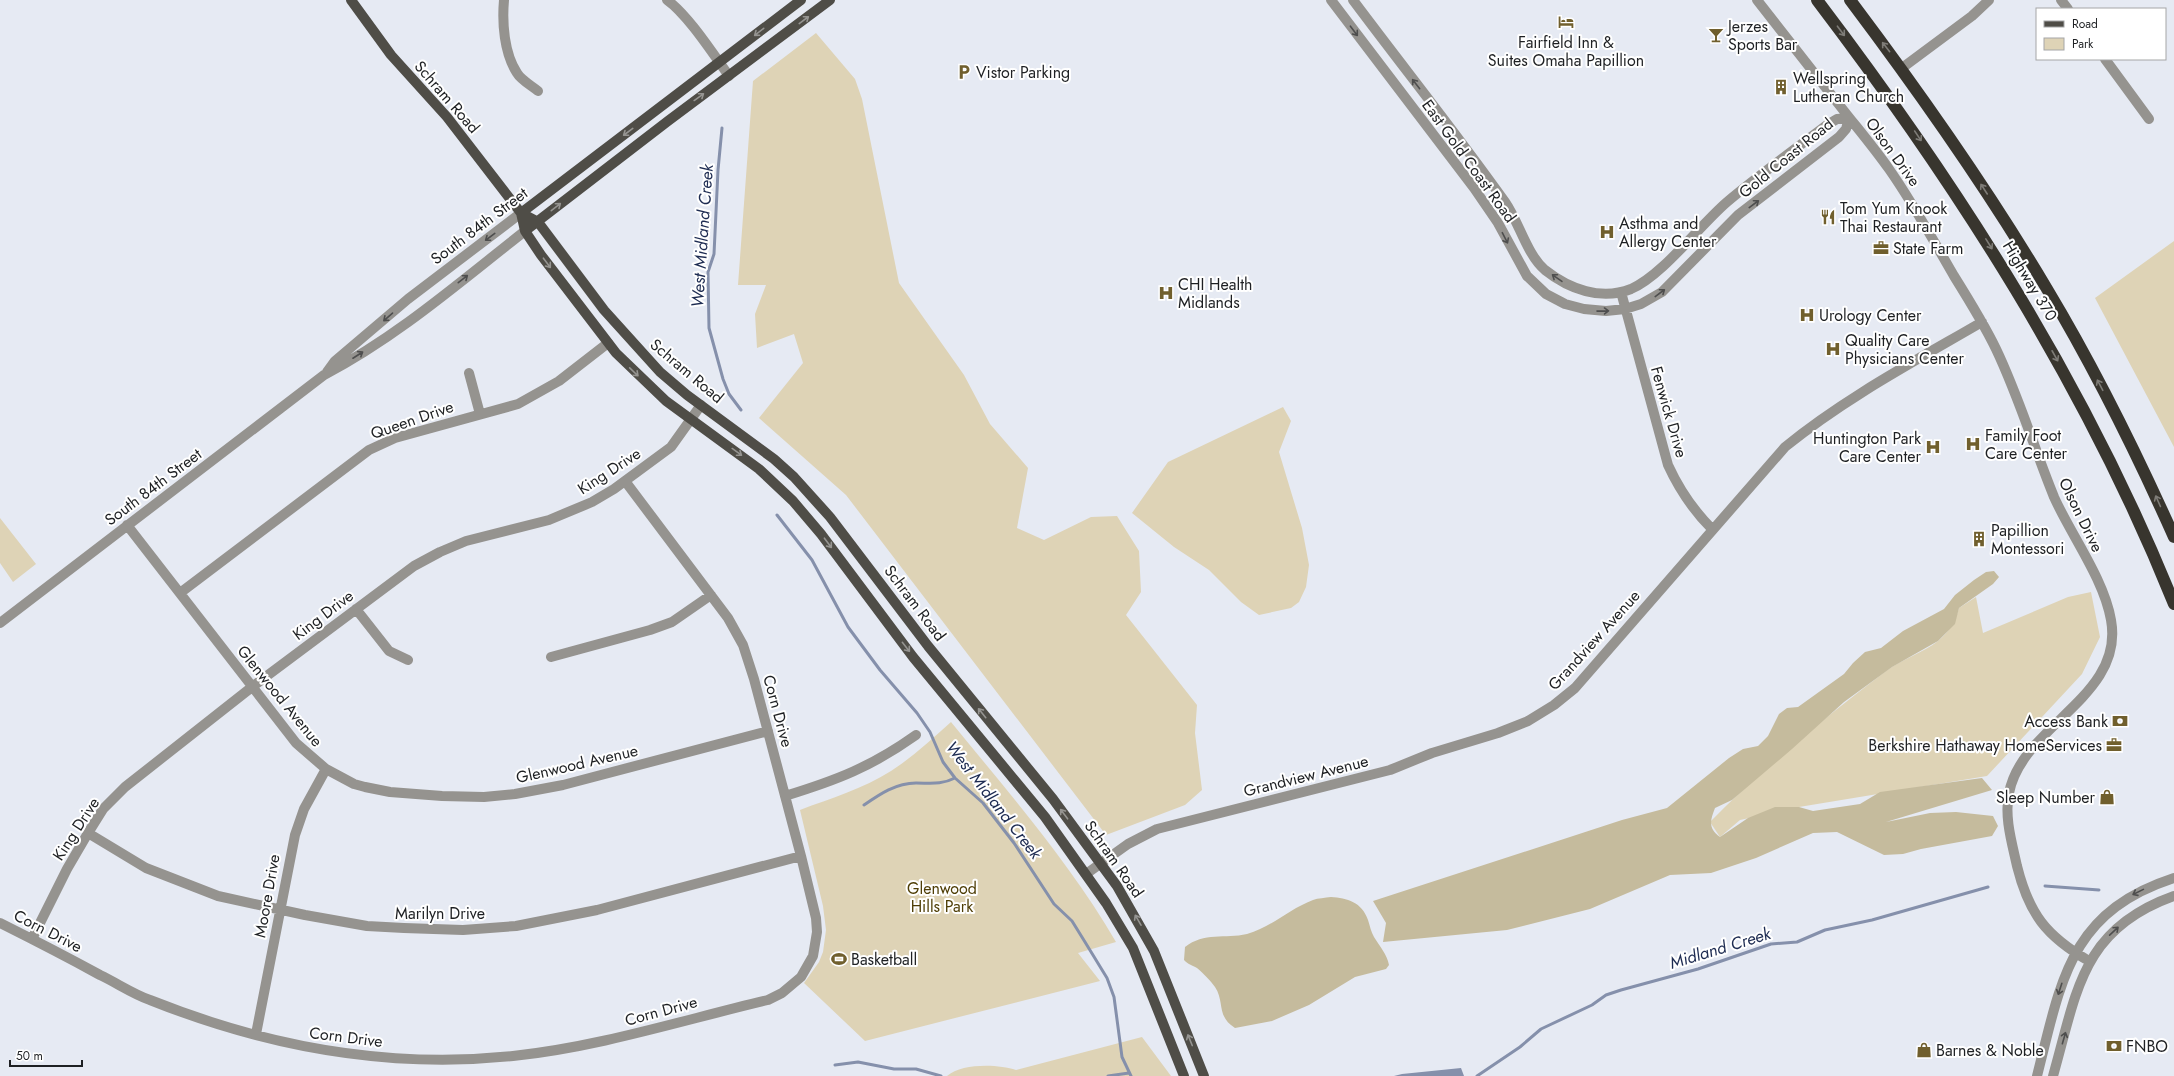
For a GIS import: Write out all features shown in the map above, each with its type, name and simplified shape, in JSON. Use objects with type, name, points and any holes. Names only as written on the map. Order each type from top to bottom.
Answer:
[{"type":"highway","name":"Highway 370","points":[[1817,0],[1914,130],[1977,225],[2033,316],[2095,432],[2146,540],[2174,604]]},
{"type":"highway","name":"Highway 370","points":[[1850,0],[1902,68],[1972,170],[2048,290],[2127,436],[2174,537]]},
{"type":"main road","name":"Schram Road","points":[[351,0],[391,55],[447,118],[521,213],[538,222],[604,310],[624,334],[660,372],[774,459],[794,477],[830,517],[928,646],[1053,799],[1100,863],[1145,934],[1163,972],[1204,1076]]},
{"type":"main road","name":"South 84th Street","points":[[521,213],[801,0]]},
{"type":"main road","name":"South 84th Street","points":[[525,231],[668,120],[830,0]]},
{"type":"main road","name":"Schram Road","points":[[521,213],[525,231],[608,343],[647,384],[692,420],[760,469],[802,511],[909,651],[1045,817],[1086,874],[1133,948],[1184,1076]]},
{"type":"street","points":[[504,0],[505,34],[510,58],[517,74],[538,91]]},
{"type":"street","points":[[667,0],[674,5],[729,76]]},
{"type":"street","name":"East Gold Coast Road","points":[[1331,0],[1498,223],[1527,276],[1546,294],[1565,304],[1584,309],[1606,311],[1625,309]]},
{"type":"street","name":"East Gold Coast Road","points":[[1352,0],[1471,156],[1506,205],[1536,259],[1543,268],[1568,286],[1582,291],[1594,293],[1621,292]]},
{"type":"street","name":"Olson Drive","points":[[1757,0],[1902,188],[1982,322],[2005,370],[2055,497],[2104,596],[2112,622],[2113,632],[2111,649],[2102,671],[2088,691],[2027,755],[2016,772],[2008,795],[2010,836],[2028,902],[2043,926],[2058,941],[2089,961]]},
{"type":"street","points":[[1902,68],[1972,16],[1989,0]]},
{"type":"street","points":[[2061,0],[2067,8]]},
{"type":"street","points":[[2106,60],[2149,119]]},
{"type":"street","name":"Gold Coast Road","points":[[1621,292],[1647,279],[1727,203],[1821,129],[1837,119],[1849,118],[1846,129],[1839,137],[1738,215],[1662,292],[1641,304],[1625,309]]},
{"type":"street","points":[[1457,167],[1471,156]]},
{"type":"street","name":"South 84th Street","points":[[324,375],[335,361],[408,299],[521,213]]},
{"type":"street","name":"South 84th Street","points":[[0,623],[324,375],[342,366],[413,318],[525,231]]},
{"type":"street","name":"Fenwick Drive","points":[[1621,292],[1668,465],[1677,485],[1689,503],[1712,529]]},
{"type":"street","name":"Grandview Avenue","points":[[1086,874],[1128,844],[1157,829],[1390,770],[1432,753],[1498,734],[1528,721],[1554,705],[1575,688],[1785,447],[1808,427],[1908,364],[1982,322]]},
{"type":"street","name":"Queen Drive","points":[[180,593],[369,450],[395,438],[518,404],[559,381],[608,343]]},
{"type":"street","points":[[469,373],[480,414]]},
{"type":"street","name":"King Drive","points":[[32,939],[67,869],[88,833],[103,809],[125,787],[252,687],[414,566],[440,552],[477,537],[561,516],[592,502],[625,481],[671,447],[702,405]]},
{"type":"street","name":"Corn Drive","points":[[0,923],[148,1000],[202,1020],[299,1046],[354,1055],[408,1059],[461,1059],[512,1056],[560,1049],[626,1036],[768,1000],[782,993],[801,977],[813,956],[816,944],[816,918],[768,731],[743,645],[711,595],[625,481]]},
{"type":"street","name":"Glenwood Avenue","points":[[127,525],[296,743],[326,769],[354,784],[390,792],[442,796],[484,797],[515,794],[563,785],[768,731]]},
{"type":"street","points":[[551,657],[650,630],[672,622],[711,595]]},
{"type":"street","points":[[356,609],[385,647],[394,654],[408,660]]},
{"type":"street","points":[[785,796],[843,777],[888,755],[916,735]]},
{"type":"street","name":"Moore Drive","points":[[256,1034],[295,835],[304,809],[326,769]]},
{"type":"street","name":"Marilyn Drive","points":[[88,833],[123,856],[170,879],[218,896],[280,910],[385,927],[463,930],[516,926],[597,910],[801,856]]},
{"type":"street","points":[[2037,1076],[2059,991],[2075,953],[2091,928],[2111,909],[2138,892],[2174,878]]},
{"type":"street","points":[[2053,1076],[2078,988],[2089,961],[2103,942],[2131,917],[2153,904],[2174,896]]},
{"type":"green space","points":[[816,33],[855,79],[862,99],[899,283],[964,375],[990,424],[1028,468],[1017,528],[1044,540],[1091,517],[1117,516],[1139,551],[1141,592],[1126,615],[1197,705],[1195,733],[1202,790],[1185,805],[1106,835],[846,495],[759,418],[803,363],[794,334],[757,348],[755,314],[766,285],[738,285],[753,81]]},
{"type":"green space","points":[[2174,241],[2174,447],[2095,298]]},
{"type":"green space","points":[[1283,407],[1291,421],[1279,452],[1302,528],[1309,565],[1306,587],[1299,602],[1291,608],[1259,615],[1241,602],[1209,570],[1174,547],[1132,513],[1168,462]]},
{"type":"green space","points":[[0,518],[36,564],[13,582],[0,563]]},
{"type":"green space","points":[[2091,592],[2100,637],[2082,674],[1987,776],[1799,807],[1740,820],[1720,837],[1710,822],[1773,762],[1840,707],[1886,671],[1938,641],[1952,626],[1959,608],[1976,597],[1983,633],[2068,597]]},
{"type":"green space","name":"Glenwood Hills Park","points":[[951,722],[1059,856],[1079,884],[1116,942],[1078,953],[1100,981],[865,1041],[804,983],[819,962],[823,952],[826,930],[823,906],[800,810],[847,793],[891,771],[922,748]]},
{"type":"green space","points":[[1142,1037],[1171,1076],[947,1076],[962,1069],[980,1066],[1000,1067],[1016,1070]]},
{"type":"shaded area","points":[[1994,571],[1999,577],[1993,584],[1959,608],[1955,624],[1938,641],[1892,667],[1844,702],[1732,800],[1715,808],[1711,821],[1713,830],[1720,837],[1748,818],[1775,807],[1799,807],[1813,811],[1860,804],[1880,792],[1982,778],[1992,790],[1886,822],[1930,813],[1956,812],[1993,816],[1998,826],[1992,836],[1921,849],[1903,854],[1884,855],[1837,832],[1813,833],[1756,858],[1711,873],[1670,875],[1590,909],[1507,930],[1383,942],[1386,923],[1373,901],[1622,820],[1667,808],[1729,758],[1743,749],[1758,746],[1768,736],[1779,714],[1787,708],[1798,707],[1844,674],[1865,652],[1881,648],[1903,631],[1944,609],[1955,595],[1974,580],[1986,572]]},
{"type":"shaded area","points":[[1331,897],[1343,898],[1353,902],[1362,909],[1368,920],[1373,935],[1385,954],[1389,965],[1386,969],[1355,977],[1309,1005],[1272,1021],[1235,1028],[1225,1019],[1218,993],[1207,977],[1197,968],[1184,960],[1185,947],[1200,939],[1247,934],[1256,931],[1315,899]]},
{"type":"water","points":[[1461,1068],[1464,1076],[1394,1076],[1402,1074]]},
{"type":"waterway","name":"West Midland Creek","points":[[722,128],[718,170],[714,254],[708,272],[709,328],[723,379],[729,394],[741,410]]},
{"type":"waterway","name":"West Midland Creek","points":[[777,515],[812,560],[848,627],[880,670],[917,713],[930,732],[943,762],[955,778],[983,803],[1014,843],[1054,904],[1072,921],[1107,978],[1114,997],[1122,1057],[1131,1076]]},
{"type":"waterway","points":[[864,805],[882,793],[895,787],[909,783],[940,783],[955,778]]},
{"type":"waterway","name":"Midland Creek","points":[[2045,886],[2099,890]]},
{"type":"waterway","name":"Midland Creek","points":[[1477,1076],[1520,1047],[1541,1029],[1592,1005],[1606,995],[1698,969],[1771,944],[1797,942],[1825,930],[1872,920],[1988,887]]},
{"type":"waterway","points":[[835,1065],[858,1062],[894,1069],[916,1069],[941,1076]]},
{"type":"waterway","points":[[1108,1076],[1129,1073]]},
{"type":"place","name":"Fairfield Inn & Suites Omaha Papillion","points":[[1566,22]]},
{"type":"place","name":"Jerzes Sports Bar","points":[[1716,35]]},
{"type":"place","name":"Vistor Parking","points":[[964,72]]},
{"type":"place","name":"Wellspring Lutheran Church","points":[[1781,87]]},
{"type":"place","name":"Tom Yum Knook Thai Restaurant","points":[[1828,217]]},
{"type":"place","name":"Asthma and Allergy Center","points":[[1607,232]]},
{"type":"place","name":"State Farm","points":[[1881,248]]},
{"type":"place","name":"CHI Health Midlands","points":[[1166,293]]},
{"type":"place","name":"Urology Center","points":[[1807,315]]},
{"type":"place","name":"Quality Care Physicians Center","points":[[1833,349]]},
{"type":"place","name":"Family Foot Care Center","points":[[1973,444]]},
{"type":"place","name":"Huntington Park Care Center","points":[[1933,447]]},
{"type":"place","name":"Papillion Montessori","points":[[1979,539]]},
{"type":"place","name":"Access Bank","points":[[2120,721]]},
{"type":"place","name":"Berkshire Hathaway HomeServices","points":[[2114,745]]},
{"type":"place","name":"Sleep Number","points":[[2107,797]]},
{"type":"place","name":"Basketball","points":[[839,959]]},
{"type":"place","name":"FNBO","points":[[2114,1046]]},
{"type":"place","name":"Barnes & Noble","points":[[1924,1050]]}]
